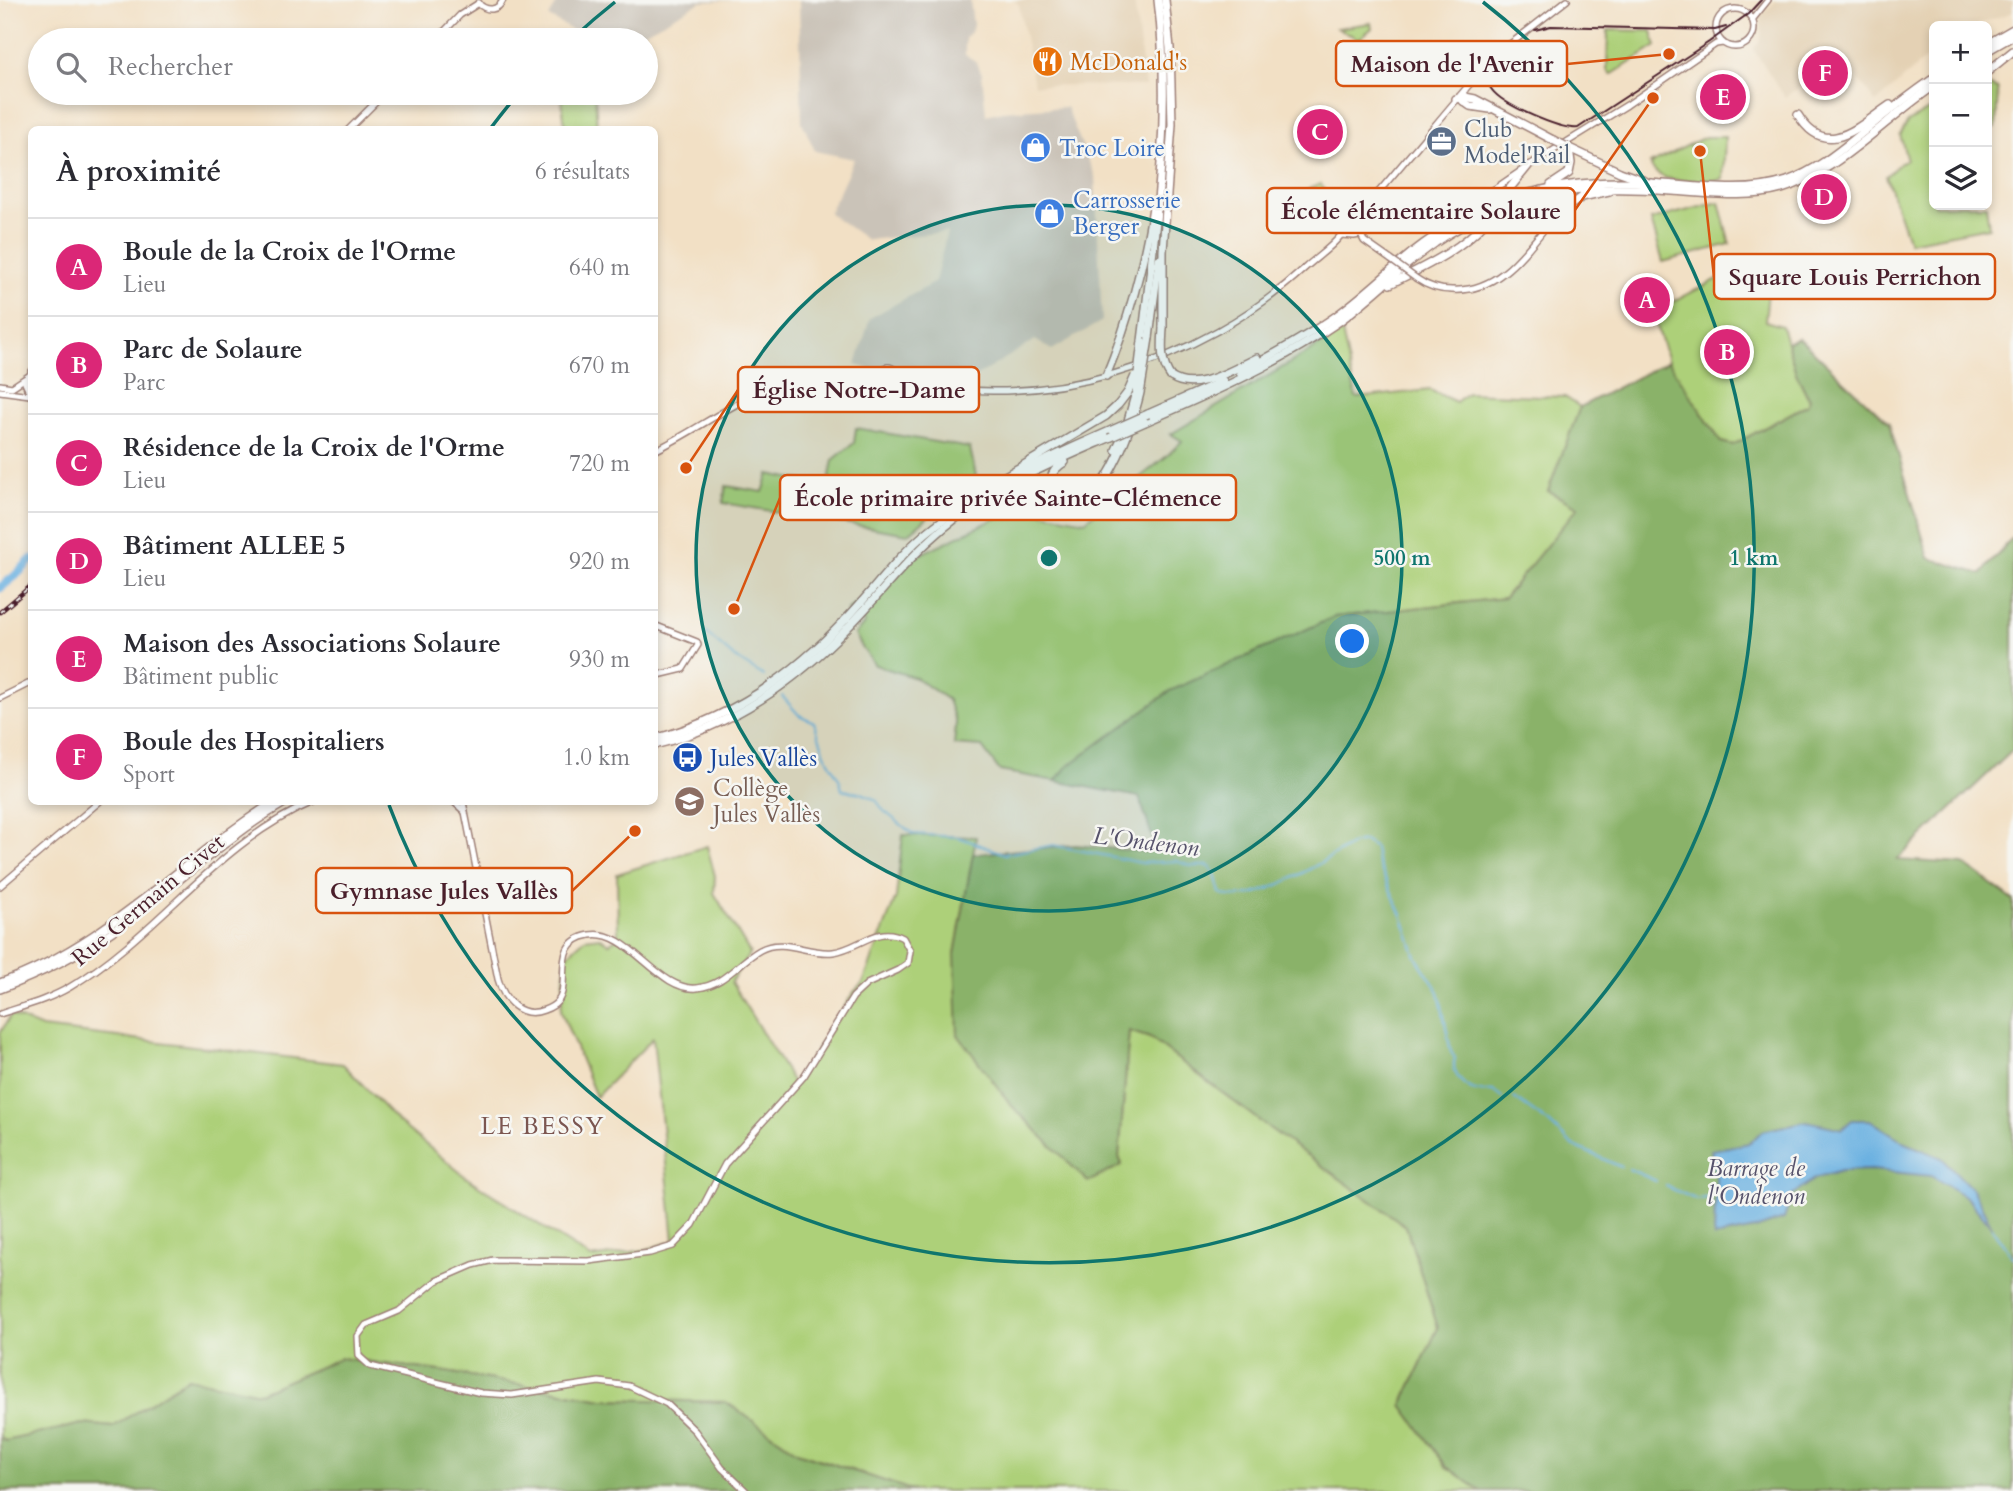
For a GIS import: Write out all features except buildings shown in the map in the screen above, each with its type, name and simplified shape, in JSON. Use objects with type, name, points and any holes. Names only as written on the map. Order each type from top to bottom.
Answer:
[{"type":"highway","points":[[1106,376],[1146,244],[1168,133],[1157,0]]},
{"type":"highway","points":[[1165,0],[1172,86],[1168,133],[1162,354],[1166,370],[1171,377],[1185,383],[1199,382],[1245,364],[1311,332]]},
{"type":"highway","points":[[1992,41],[2013,29]]},
{"type":"highway","points":[[1992,48],[2013,36]]},
{"type":"highway","points":[[1992,68],[2013,51]]},
{"type":"highway","points":[[658,744],[749,708],[772,693],[821,654],[924,534],[966,503],[1033,465],[1223,382],[1311,332],[1343,311],[1414,251],[1449,228],[1493,205],[1546,189],[1592,182],[1746,189],[1791,180],[1826,161],[1929,81]]},
{"type":"highway","points":[[1798,115],[1807,129],[1815,135],[1835,138],[1845,135],[1902,96],[1921,87]]},
{"type":"highway","points":[[849,621],[930,540],[964,512],[1000,488],[1294,351],[1339,321],[1434,244],[1465,225],[1496,210],[1533,198],[1580,190],[1615,188],[1731,195],[1782,189],[1831,166],[1929,90]]},
{"type":"highway","points":[[1461,96],[1475,99],[1553,140],[1648,183]]},
{"type":"highway","points":[[1546,189],[1569,173],[1571,163],[1568,147]]},
{"type":"highway","points":[[964,512],[1002,495],[1019,493],[1032,494],[1060,506],[1073,506],[1092,494],[1117,458],[1132,425],[1134,379],[1144,341],[1163,148]]},
{"type":"highway","points":[[1506,193],[1528,166]]},
{"type":"highway","points":[[1554,217],[1582,197],[1615,188]]},
{"type":"highway","points":[[1533,198],[1552,203],[1554,217]]},
{"type":"highway","points":[[1092,445],[1058,466],[1051,475],[1050,486],[1059,499],[1070,502],[1077,500],[1092,488],[1122,436],[1135,390],[1165,221]]},
{"type":"highway","points":[[1377,291],[1448,253],[1485,222]]},
{"type":"highway","points":[[994,485],[1009,472],[1106,416],[1135,390]]},
{"type":"highway","points":[[658,738],[702,728]]},
{"type":"highway","points":[[0,982],[50,962],[89,940],[241,822],[269,805]]},
{"type":"highway","points":[[0,989],[46,971],[104,936],[240,832],[281,805]]},
{"type":"street","points":[[448,28],[478,2],[483,8],[492,10],[498,8],[503,0]]},
{"type":"street","points":[[897,379],[938,389],[1013,392],[1059,387],[1106,376],[1194,343],[1248,314],[1293,279],[1341,235],[1472,81],[1509,44],[1567,0]]},
{"type":"street","points":[[1752,20],[1768,0]]},
{"type":"street","points":[[1341,235],[1361,235],[1428,222],[1475,203],[1716,44],[1723,43],[1734,47],[1745,45],[1754,33],[1748,14],[1740,10],[1721,14],[1715,30],[1723,43]]},
{"type":"street","points":[[1461,96],[1472,81]]},
{"type":"street","points":[[352,126],[372,105]]},
{"type":"street","points":[[1361,235],[1364,241],[1417,278],[1437,288],[1456,290],[1475,288],[1500,276],[1554,217]]},
{"type":"street","points":[[879,377],[883,369],[889,368],[895,371],[897,379]]},
{"type":"street","points":[[0,385],[12,387],[27,377]]},
{"type":"street","points":[[27,377],[28,390]]},
{"type":"street","points":[[879,377],[881,382],[888,385],[897,379]]},
{"type":"street","points":[[658,449],[771,388],[813,380],[844,381],[879,377]]},
{"type":"street","points":[[0,391],[28,395]]},
{"type":"street","points":[[658,627],[697,642],[698,648],[683,669],[658,675]]},
{"type":"street","points":[[0,698],[28,684]]},
{"type":"street","points":[[0,886],[95,805]]},
{"type":"street","name":"Rue Germain Civet","points":[[0,1014],[57,994],[85,978],[159,918],[247,839],[275,820],[307,805]]},
{"type":"street","points":[[457,805],[465,812]]},
{"type":"street","points":[[464,805],[498,979],[510,1003],[529,1013],[552,1007],[559,999],[563,961],[574,943],[592,934],[614,940],[670,980],[684,987],[695,988],[716,984],[760,950],[769,947],[782,945],[836,952],[888,932],[903,937],[910,951],[908,963],[867,984],[853,998],[804,1076],[725,1164],[693,1225],[673,1246],[650,1253],[589,1261],[493,1260],[473,1265],[436,1281],[399,1311],[366,1325],[358,1336],[357,1351],[360,1358],[370,1366],[481,1393],[512,1395],[598,1382],[629,1386],[667,1404],[695,1431],[722,1468],[746,1491]]},
{"type":"shaded area","points":[[567,0],[736,0],[701,2],[652,28],[568,28],[549,17],[557,3]]},
{"type":"shaded area","points":[[799,0],[970,0],[973,25],[965,38],[965,55],[976,61],[982,74],[986,115],[1003,111],[1066,107],[1095,176],[1102,321],[1052,350],[1035,340],[970,380],[957,384],[899,379],[856,365],[870,318],[935,282],[947,232],[867,240],[829,213],[854,159],[815,151],[802,122]]},
{"type":"shaded area","points":[[1014,0],[1134,0],[1145,86],[1034,85],[1019,5]]},
{"type":"shaded area","points":[[1777,0],[2013,0],[2013,12],[1987,21],[1929,21],[1929,55],[1876,103],[1854,73],[1837,84],[1827,67],[1785,97],[1753,49],[1759,43],[1762,33],[1760,17]]},
{"type":"green space","points":[[1371,23],[1372,28],[1359,39],[1337,28]]},
{"type":"green space","points":[[1608,30],[1652,31],[1656,46],[1611,75],[1607,70]]},
{"type":"green space","points":[[1827,67],[1835,79],[1819,91],[1811,79]]},
{"type":"green space","points":[[1992,87],[1998,89],[1996,127],[1992,128]]},
{"type":"green space","points":[[563,105],[596,105],[597,126],[565,126]]},
{"type":"green space","points":[[1929,110],[1929,210],[1987,210],[1989,227],[1909,242],[1886,176],[1907,160],[1900,135],[1908,122]]},
{"type":"green space","points":[[1705,137],[1725,137],[1723,179],[1671,179],[1661,176],[1651,166],[1650,164]]},
{"type":"green space","points":[[1321,184],[1335,215],[1331,221],[1326,217],[1321,221],[1301,197],[1310,188]]},
{"type":"green space","points":[[1719,202],[1730,244],[1663,262],[1651,220]]},
{"type":"green space","points":[[1743,273],[1749,290],[1757,283],[1768,292],[1765,321],[1782,326],[1796,373],[1809,399],[1808,404],[1733,445],[1721,442],[1668,361],[1654,317],[1656,310],[1718,279]]},
{"type":"green space","points":[[1342,332],[1356,398],[1430,390],[1456,402],[1467,393],[1565,397],[1580,407],[1548,491],[1579,507],[1504,598],[1334,617],[1170,691],[1067,767],[1055,781],[1000,771],[982,747],[954,745],[956,723],[948,700],[916,678],[875,665],[863,649],[855,634],[865,623],[847,610],[892,578],[882,572],[1018,508],[1085,521],[1182,441],[1171,434]]},
{"type":"green space","points":[[1799,338],[1889,423],[1929,558],[1981,574],[2013,537],[2013,750],[1897,860],[1964,864],[2013,900],[2013,1491],[1481,1491],[1447,1467],[1402,1405],[1438,1328],[1406,1226],[1150,1038],[1129,1031],[1119,1157],[1122,1165],[1088,1182],[1012,1106],[958,1035],[955,954],[973,854],[1076,845],[1149,852],[1155,845],[1139,797],[1055,781],[1067,767],[1170,691],[1334,617],[1504,598],[1578,507],[1548,491],[1580,407],[1668,361],[1721,442],[1733,445],[1808,404],[1809,399],[1796,373],[1787,342]]},
{"type":"green space","points":[[856,428],[970,448],[976,476],[908,534],[723,503],[726,486],[763,492],[769,474],[828,486],[833,460],[854,443]]},
{"type":"green space","points":[[903,835],[976,837],[955,954],[1122,1164],[1119,1157],[1129,1031],[1150,1038],[1406,1226],[1438,1328],[1402,1405],[1447,1467],[1481,1491],[914,1491],[797,1452],[726,1402],[603,1399],[447,1372],[341,1358],[259,1393],[188,1378],[113,1427],[82,1424],[5,1441],[0,1436],[0,1033],[11,1015],[42,1028],[343,1064],[397,1121],[467,1178],[591,1258],[644,1250],[674,1241],[653,1038],[596,1097],[561,1011],[566,956],[584,939],[600,937],[609,944],[618,937],[617,874],[707,846],[715,876],[714,893],[750,953],[731,982],[794,1084],[854,992],[863,983],[896,897]]},
{"type":"green space","points":[[341,1358],[447,1372],[603,1399],[726,1402],[797,1452],[914,1491],[0,1491],[0,1436],[5,1441],[82,1424],[113,1427],[188,1378],[259,1393]]},
{"type":"water","name":"Barrage de l'Ondenon","points":[[1852,1120],[1870,1120],[1906,1143],[1942,1158],[1972,1189],[1993,1228],[1966,1197],[1931,1176],[1872,1170],[1841,1171],[1814,1179],[1792,1195],[1784,1219],[1755,1229],[1714,1237],[1716,1177],[1711,1150],[1750,1143],[1762,1131],[1807,1121],[1842,1129]]},
{"type":"waterway","points":[[0,588],[28,563]]},
{"type":"waterway","name":"L'Ondenon","points":[[706,633],[735,658],[764,676]]},
{"type":"waterway","name":"L'Ondenon","points":[[782,696],[799,715],[814,722],[842,790],[862,793],[876,800],[884,811],[913,834],[958,837],[1005,854],[1053,845],[1142,863],[1176,861],[1191,866],[1209,866],[1215,874],[1220,893],[1233,896],[1250,895],[1268,889],[1308,870],[1354,843],[1365,841],[1375,848],[1377,861],[1402,915],[1416,957],[1439,992],[1457,1075],[1469,1088],[1493,1091],[1503,1098]]},
{"type":"waterway","name":"L'Ondenon","points":[[1514,1098],[1549,1123],[1572,1145],[1621,1167]]},
{"type":"waterway","name":"L'Ondenon","points":[[1629,1169],[1656,1181]]},
{"type":"waterway","name":"L'Ondenon","points":[[1666,1186],[1697,1200],[1709,1197]]},
{"type":"waterway","name":"L'Ondenon","points":[[1992,1227],[2013,1257]]},
{"type":"tram line","points":[[1493,65],[1488,81],[1498,96],[1546,121],[1578,128],[1709,42],[1748,14],[1761,0]]},
{"type":"tram line","points":[[1535,30],[1551,26],[1715,30],[1726,27]]},
{"type":"railway","points":[[0,612],[28,588]]},
{"type":"place","name":"Maison de l'Avenir","points":[[1669,54]]},
{"type":"place","name":"McDonald's","points":[[1047,62]]},
{"type":"place","name":"Boule des Hospitaliers","points":[[1825,73]]},
{"type":"place","name":"Maison des Associations Solaure","points":[[1723,97]]},
{"type":"place","name":"École élémentaire Solaure","points":[[1653,98]]},
{"type":"place","name":"Résidence de la Croix de l'Orme","points":[[1320,132]]},
{"type":"place","name":"Club Model'Rail","points":[[1441,142]]},
{"type":"place","name":"Troc Loire","points":[[1036,148]]},
{"type":"place","name":"Square Louis Perrichon","points":[[1700,151]]},
{"type":"place","name":"Bâtiment ALLEE 5","points":[[1824,197]]},
{"type":"place","name":"Carrosserie Berger","points":[[1050,213]]},
{"type":"place","name":"Boule de la Croix de l'Orme","points":[[1647,300]]},
{"type":"place","name":"Parc de Solaure","points":[[1727,352]]},
{"type":"place","name":"Église Notre-Dame","points":[[686,468]]},
{"type":"place","name":"École primaire privée Sainte-Clémence","points":[[734,609]]},
{"type":"place","name":"Jules Vallès","points":[[687,758]]},
{"type":"place","name":"Collège Jules Vallès","points":[[690,801]]},
{"type":"place","name":"Gymnase Jules Vallès","points":[[635,831]]},
{"type":"district","name":"LE BESSY","points":[[543,1126]]}]
